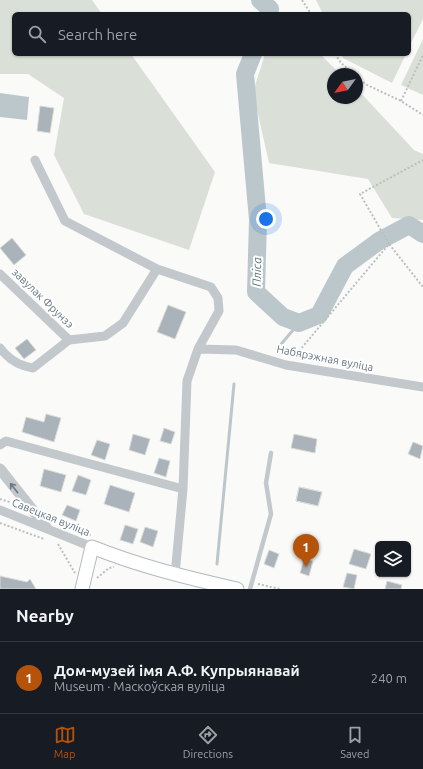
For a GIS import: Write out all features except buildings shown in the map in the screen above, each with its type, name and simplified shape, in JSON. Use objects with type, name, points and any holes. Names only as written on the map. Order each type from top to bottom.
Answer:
[{"type":"main road","points":[[82,589],[93,542],[119,558],[175,575],[237,589]]},
{"type":"street","points":[[35,160],[65,221],[157,269],[211,287],[218,298],[219,311],[198,349],[187,381],[183,488],[175,575]]},
{"type":"street","name":"завулак Фрунзэ","points":[[0,348],[6,356],[22,367],[33,368],[68,340],[105,336],[123,323],[157,269]]},
{"type":"street","name":"завулак Фрунзэ","points":[[0,274],[68,340]]},
{"type":"street","name":"Набярэжная вуліца","points":[[198,349],[236,350],[286,365],[423,387]]},
{"type":"street","points":[[0,445],[6,441],[183,488]]},
{"type":"street","points":[[0,469],[49,523]]},
{"type":"street","name":"Савецкая вуліца","points":[[0,510],[49,523],[93,542]]},
{"type":"lane","points":[[250,589],[271,514],[266,483],[271,453]]},
{"type":"path","points":[[302,0],[310,12]]},
{"type":"path","points":[[401,102],[423,55]]},
{"type":"path","points":[[336,56],[347,68]]},
{"type":"path","points":[[363,82],[423,115]]},
{"type":"path","points":[[423,160],[360,194],[389,244],[423,287]]},
{"type":"path","points":[[286,365],[389,244]]},
{"type":"path","points":[[0,523],[59,544],[75,573],[96,578],[109,568],[116,567]]},
{"type":"path","points":[[49,523],[93,542]]},
{"type":"path","points":[[251,582],[280,589]]},
{"type":"shaded area","points":[[0,0],[92,0],[101,12],[12,12],[12,56],[132,56],[215,172],[189,250],[84,214],[54,155],[64,98],[28,74],[0,74]]},
{"type":"shaded area","points":[[316,0],[423,0],[423,19],[411,43],[411,12],[322,12]]},
{"type":"shaded area","points":[[423,39],[423,95],[401,85]]},
{"type":"shaded area","points":[[264,56],[322,56],[334,68],[327,68],[327,104],[363,104],[363,95],[414,150],[423,154],[423,220],[392,218],[368,179],[269,163],[253,92]]},
{"type":"shaded area","points":[[342,56],[405,56],[392,83],[343,58]]},
{"type":"shaded area","points":[[0,93],[29,97],[27,120],[0,117]]},
{"type":"waterway","name":"Пліса","points":[[260,0],[270,9],[269,12]]},
{"type":"waterway","name":"Пліса","points":[[252,56],[245,74],[258,220],[256,292],[283,317],[299,323],[319,315],[345,266],[379,241],[409,225],[423,234]]},
{"type":"waterway","points":[[277,349],[299,323]]},
{"type":"waterway","points":[[217,564],[234,384]]},
{"type":"place","name":"Дом-музей імя А.Ф. Купрыянавай","points":[[306,567]]}]
